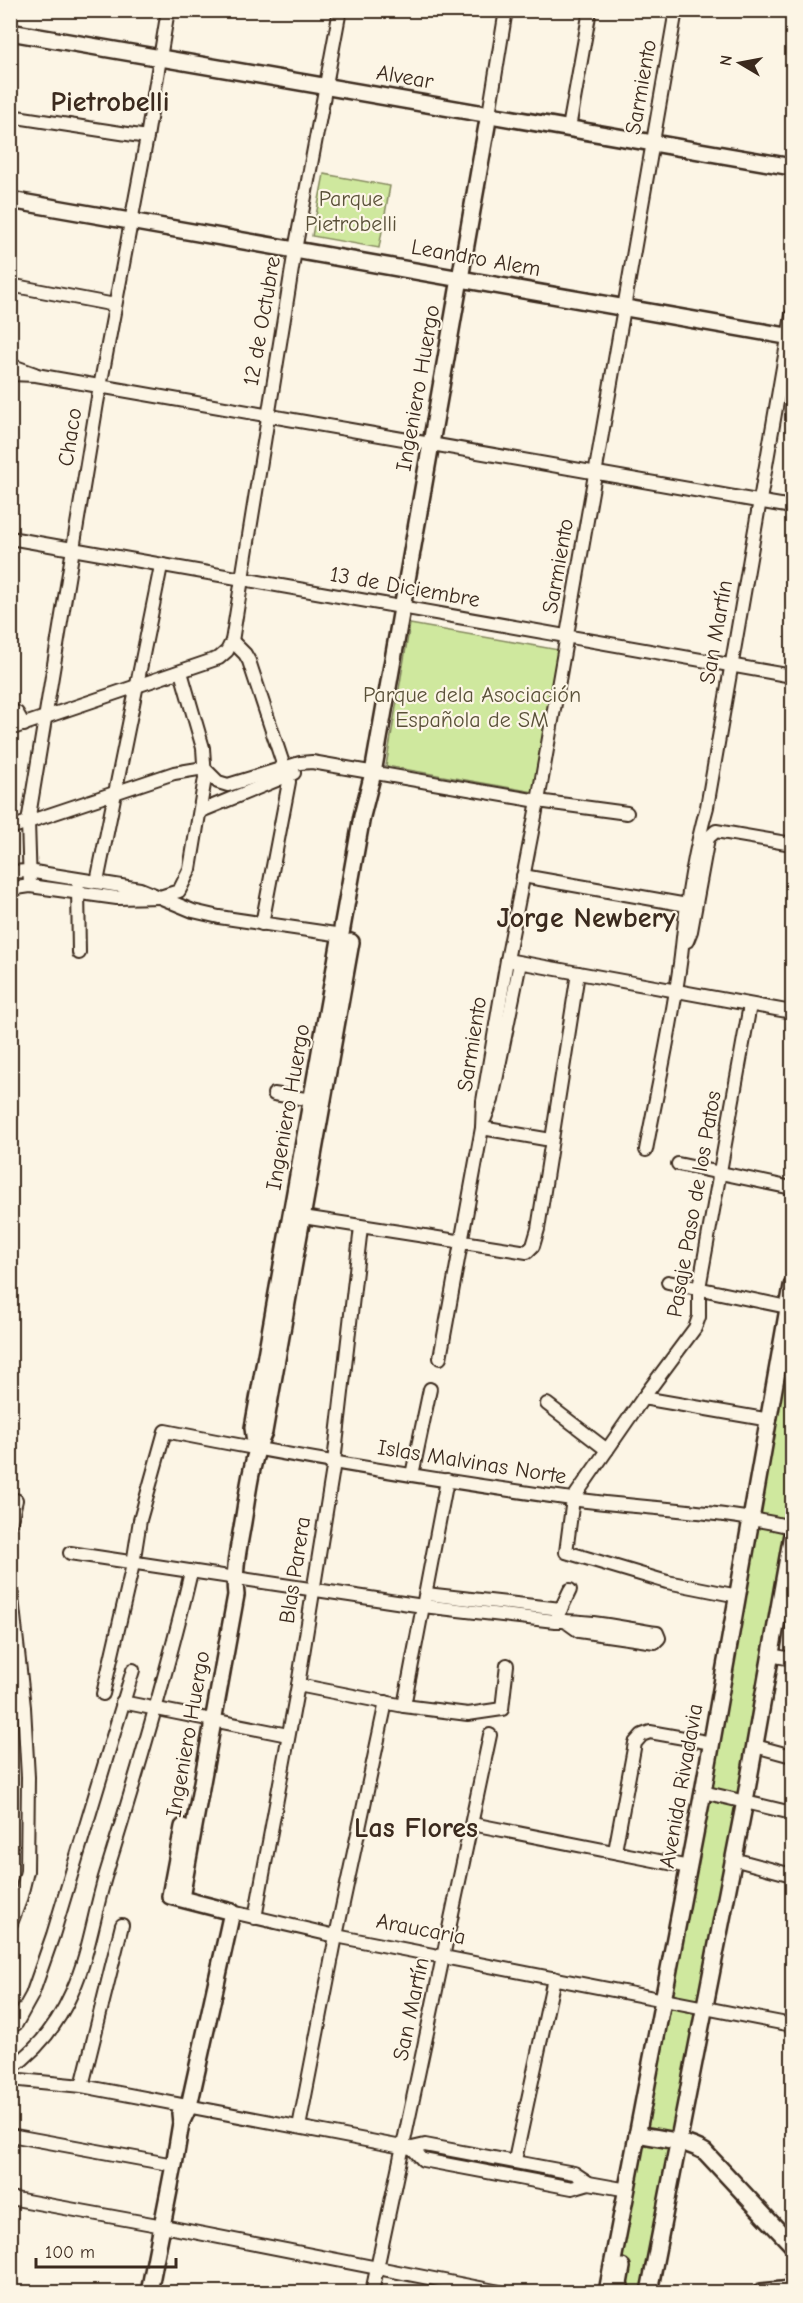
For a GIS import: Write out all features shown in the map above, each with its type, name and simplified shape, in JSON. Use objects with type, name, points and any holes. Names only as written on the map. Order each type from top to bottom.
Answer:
[{"type":"main road","name":"Alvear","points":[[10,32],[792,167]]},
{"type":"main road","name":"Ingeniero Huergo","points":[[256,1449],[253,1428],[362,816],[373,773],[489,114]]},
{"type":"main road","name":"Leandro Alem","points":[[10,200],[791,336]]},
{"type":"main road","name":"Ingeniero Huergo","points":[[175,1897],[209,1721],[227,1593],[234,1578],[256,1449],[264,1432],[303,1217],[373,816],[373,773]]},
{"type":"main road","name":"Avenida Rivadavia","points":[[616,2290],[630,2228],[625,2205],[637,2134],[665,2000],[712,1743],[792,1286]]},
{"type":"main road","points":[[649,2292],[745,1801],[792,1534]]},
{"type":"main road","name":"Araucaria","points":[[175,1897],[227,1910]]},
{"type":"main road","points":[[149,2292],[181,2123],[227,1910]]},
{"type":"main road","points":[[637,2134],[695,2146],[705,2152],[792,2245]]},
{"type":"main road","points":[[761,2292],[792,2289]]},
{"type":"street","name":"Chaco","points":[[30,886],[28,822],[44,719],[100,387],[147,137],[168,10]]},
{"type":"street","name":"12 de Octubre","points":[[232,640],[295,250],[340,10]]},
{"type":"street","name":"Ingeniero Huergo","points":[[489,114],[506,10]]},
{"type":"street","points":[[569,128],[590,10]]},
{"type":"street","name":"Sarmiento","points":[[440,1358],[482,1128],[483,1101],[507,960],[538,801],[676,10]]},
{"type":"street","points":[[10,116],[147,137]]},
{"type":"street","points":[[10,285],[115,305]]},
{"type":"street","name":"San Martín","points":[[646,1150],[681,956],[700,832],[707,807],[791,336],[792,315]]},
{"type":"street","points":[[10,365],[36,375]]},
{"type":"street","points":[[10,374],[36,375],[792,507]]},
{"type":"street","name":"13 de Diciembre","points":[[10,538],[792,676]]},
{"type":"street","points":[[97,882],[161,566]]},
{"type":"street","points":[[10,729],[219,658],[227,651],[232,640],[249,661],[289,782],[262,924]]},
{"type":"street","points":[[10,889],[30,886],[117,898],[160,897],[179,891],[190,869],[205,784],[203,748],[181,672]]},
{"type":"street","points":[[10,710],[17,713],[24,724]]},
{"type":"street","points":[[201,811],[306,762],[538,801],[627,813]]},
{"type":"street","points":[[204,768],[218,782],[228,785],[286,772]]},
{"type":"street","points":[[10,828],[174,773],[204,768]]},
{"type":"street","name":"San Martín","points":[[681,956],[691,931],[708,838],[716,831],[792,844]]},
{"type":"street","points":[[10,872],[28,871],[140,889],[193,911],[262,924],[342,935]]},
{"type":"street","points":[[522,876],[687,905]]},
{"type":"street","points":[[77,879],[79,952]]},
{"type":"street","points":[[507,960],[792,1012]]},
{"type":"street","name":"Sarmiento","points":[[482,1128],[492,1100],[520,963]]},
{"type":"street","points":[[303,1217],[527,1252],[533,1246],[538,1229],[578,974]]},
{"type":"street","name":"Pasaje Paso de los Patos","points":[[738,1596],[667,1582],[566,1552],[573,1499],[695,1328],[699,1317],[699,1288],[750,1005]]},
{"type":"street","points":[[274,1094],[312,1100]]},
{"type":"street","points":[[482,1128],[551,1140]]},
{"type":"street","points":[[678,1164],[792,1188]]},
{"type":"street","name":"Blas Parera","points":[[255,1918],[298,1684],[334,1462],[361,1227]]},
{"type":"street","points":[[668,1282],[790,1307]]},
{"type":"street","points":[[412,1475],[430,1389]]},
{"type":"street","points":[[643,1398],[770,1420]]},
{"type":"street","points":[[547,1404],[608,1450]]},
{"type":"street","name":"Islas Malvinas Norte","points":[[132,1564],[140,1520],[165,1431],[412,1475],[573,1499],[752,1518],[792,1527]]},
{"type":"street","points":[[404,1706],[447,1480]]},
{"type":"street","points":[[10,1525],[16,1500]]},
{"type":"street","points":[[70,1553],[314,1590],[425,1600],[560,1617],[657,1633],[659,1638],[655,1642],[579,1631],[560,1617]]},
{"type":"street","points":[[103,1694],[132,1564]]},
{"type":"street","points":[[10,2068],[40,2045],[51,2030],[72,1993],[81,1970],[108,1868],[156,1709],[191,1572]]},
{"type":"street","points":[[10,1579],[20,1665],[28,1777],[27,1871],[20,1900],[10,1926]]},
{"type":"street","points":[[560,1617],[570,1590]]},
{"type":"street","points":[[770,1655],[792,1659]]},
{"type":"street","points":[[298,1684],[404,1706],[468,1714],[501,1709],[507,1665]]},
{"type":"street","points":[[15,2024],[32,1995],[53,1935],[133,1670]]},
{"type":"street","points":[[122,1702],[288,1735]]},
{"type":"street","points":[[299,2127],[336,1936],[386,1702]]},
{"type":"street","points":[[615,1851],[635,1743],[642,1735],[650,1732],[712,1743]]},
{"type":"street","name":"San Martín","points":[[372,2292],[407,2147],[490,1734]]},
{"type":"street","points":[[754,1746],[792,1756]]},
{"type":"street","points":[[703,1792],[792,1813]]},
{"type":"street","points":[[472,1824],[689,1867]]},
{"type":"street","points":[[733,1859],[792,1875]]},
{"type":"street","name":"Araucaria","points":[[227,1910],[336,1936],[792,2025]]},
{"type":"street","points":[[82,2086],[122,1925]]},
{"type":"street","points":[[515,2160],[554,1978]]},
{"type":"street","points":[[10,2079],[82,2086],[407,2147],[425,2145],[515,2160],[574,2173],[589,2183],[628,2190]]},
{"type":"street","points":[[10,2135],[174,2165]]},
{"type":"street","points":[[407,2147],[423,2160],[572,2188],[589,2183]]},
{"type":"street","points":[[10,2198],[500,2292]]},
{"type":"green space","name":"Parque Pietrobelli","points":[[324,174],[390,186],[379,248],[312,236]]},
{"type":"green space","name":"Parque dela Asociación Española de SM","points":[[410,624],[559,650],[534,792],[386,766]]},
{"type":"green space","points":[[792,1286],[792,1534],[649,2292],[607,2292]]},
{"type":"district","name":"Pietrobelli","points":[[110,102]]},
{"type":"district","name":"Jorge Newbery","points":[[586,918]]},
{"type":"district","name":"Las Flores","points":[[416,1828]]}]
